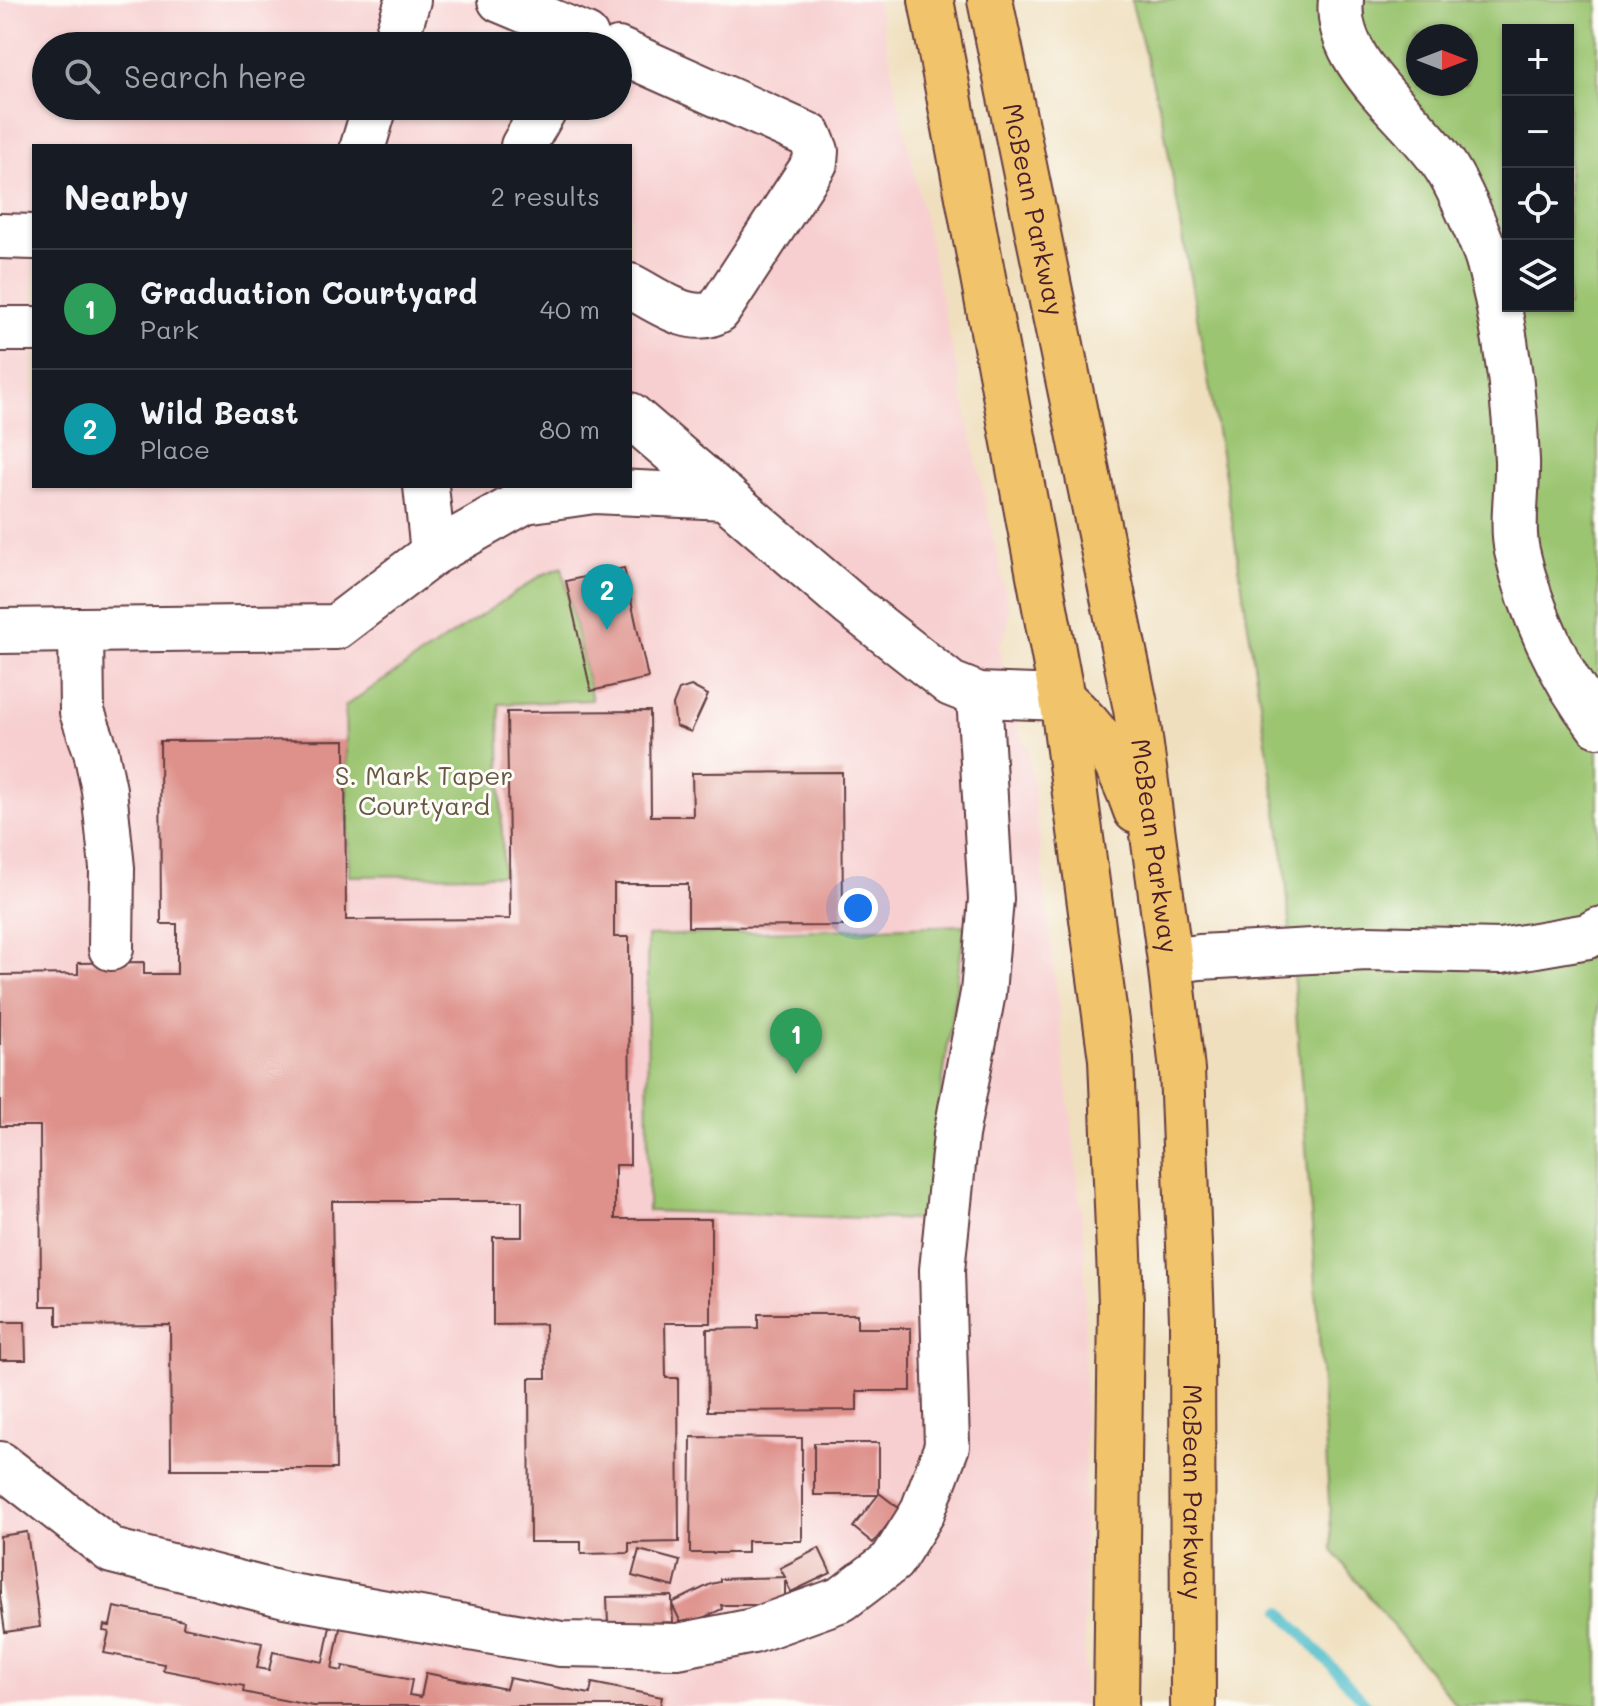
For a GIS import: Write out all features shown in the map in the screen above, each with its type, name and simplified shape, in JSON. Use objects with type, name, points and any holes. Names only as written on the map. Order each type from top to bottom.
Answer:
[{"type":"main road","points":[[931,0],[1062,698],[1111,1059],[1121,1303],[1116,1706]]},
{"type":"main road","name":"McBean Parkway","points":[[990,0],[1136,709],[1170,961],[1182,1070],[1192,1320],[1193,1706]]},
{"type":"main road","points":[[1062,698],[1094,727],[1124,776],[1159,882]]},
{"type":"lane","points":[[398,32],[408,0]]},
{"type":"lane","points":[[500,0],[571,32]]},
{"type":"lane","points":[[1341,0],[1339,13],[1349,46],[1362,72],[1414,125],[1448,170],[1487,254],[1507,347],[1517,460],[1516,548],[1545,638],[1582,704],[1598,725]]},
{"type":"lane","points":[[632,59],[810,136],[816,151],[815,163],[718,311],[708,317],[691,317],[632,287]]},
{"type":"lane","points":[[364,144],[371,120]]},
{"type":"lane","points":[[524,144],[538,120]]},
{"type":"lane","points":[[0,236],[32,237]]},
{"type":"lane","points":[[0,329],[32,329]]},
{"type":"lane","points":[[632,417],[865,616],[951,684],[979,695],[1062,698]]},
{"type":"lane","points":[[426,488],[433,553]]},
{"type":"lane","points":[[0,631],[336,627],[433,553],[525,501],[594,491],[726,497]]},
{"type":"lane","points":[[81,630],[82,712],[96,751],[104,790],[112,868],[111,948]]},
{"type":"lane","points":[[0,1464],[112,1551],[285,1595],[561,1644],[678,1646],[753,1631],[842,1599],[892,1561],[922,1513],[947,1446],[942,1270],[956,1135],[983,993],[991,899],[979,695]]},
{"type":"lane","points":[[1170,961],[1367,948],[1501,951],[1588,936],[1598,930]]},
{"type":"shaded area","points":[[0,0],[877,0],[1009,610],[1006,634],[998,646],[1019,733],[1029,749],[1085,1244],[1084,1706],[0,1706]]},
{"type":"green space","points":[[1131,0],[1598,0],[1598,1706],[1457,1706],[1332,1550],[1285,864],[1225,476],[1163,122]]},
{"type":"green space","name":"S. Mark Taper Courtyard","points":[[562,567],[592,700],[499,704],[503,875],[349,876],[345,706],[542,575]]},
{"type":"green space","points":[[965,925],[923,1220],[648,1211],[647,936]]},
{"type":"building","points":[[624,568],[648,678],[591,691],[566,581]]},
{"type":"building","points":[[691,686],[708,695],[691,732],[676,726],[673,705],[679,690]]},
{"type":"building","points":[[650,711],[651,816],[693,816],[692,773],[842,772],[843,926],[688,927],[688,884],[614,884],[614,937],[629,937],[630,1165],[615,1165],[615,1219],[711,1219],[711,1323],[665,1323],[666,1378],[678,1378],[679,1542],[629,1543],[629,1553],[581,1554],[581,1542],[530,1542],[529,1378],[546,1378],[545,1324],[493,1325],[493,1237],[522,1237],[522,1201],[332,1201],[336,1469],[171,1469],[170,1325],[57,1326],[57,1306],[41,1306],[40,1126],[0,1126],[0,975],[78,974],[78,963],[144,962],[144,974],[177,974],[177,924],[161,924],[160,741],[345,740],[346,920],[510,919],[507,712]]},
{"type":"building","points":[[758,1314],[857,1314],[857,1328],[911,1328],[911,1391],[857,1391],[857,1410],[708,1411],[707,1329],[758,1328]]},
{"type":"building","points":[[0,1322],[25,1322],[26,1360],[0,1360]]},
{"type":"building","points":[[691,1437],[802,1438],[802,1541],[747,1541],[747,1553],[690,1553]]},
{"type":"building","points":[[814,1443],[879,1443],[879,1493],[900,1509],[873,1543],[853,1527],[878,1495],[814,1495]]},
{"type":"building","points":[[27,1532],[40,1627],[5,1632],[0,1596],[0,1536]]},
{"type":"building","points":[[819,1548],[831,1573],[791,1592],[785,1580],[785,1605],[721,1605],[722,1609],[683,1627],[672,1604],[673,1622],[608,1625],[607,1597],[672,1596],[672,1603],[720,1582],[720,1579],[785,1577],[780,1568]]},
{"type":"building","points":[[639,1550],[680,1561],[674,1587],[632,1576]]},
{"type":"building","points":[[114,1607],[184,1621],[183,1627],[262,1643],[257,1668],[269,1670],[273,1652],[323,1662],[332,1616],[342,1618],[332,1669],[342,1671],[343,1666],[412,1680],[409,1695],[421,1697],[426,1673],[506,1689],[509,1678],[590,1694],[592,1683],[662,1697],[660,1706],[313,1706],[243,1692],[244,1686],[163,1670],[164,1664],[104,1653],[109,1632],[103,1631],[104,1625],[110,1626]]},
{"type":"waterway","points":[[1281,1611],[1368,1706]]},
{"type":"place","name":"Wild Beast","points":[[607,630]]},
{"type":"place","name":"Graduation Courtyard","points":[[796,1074]]}]
